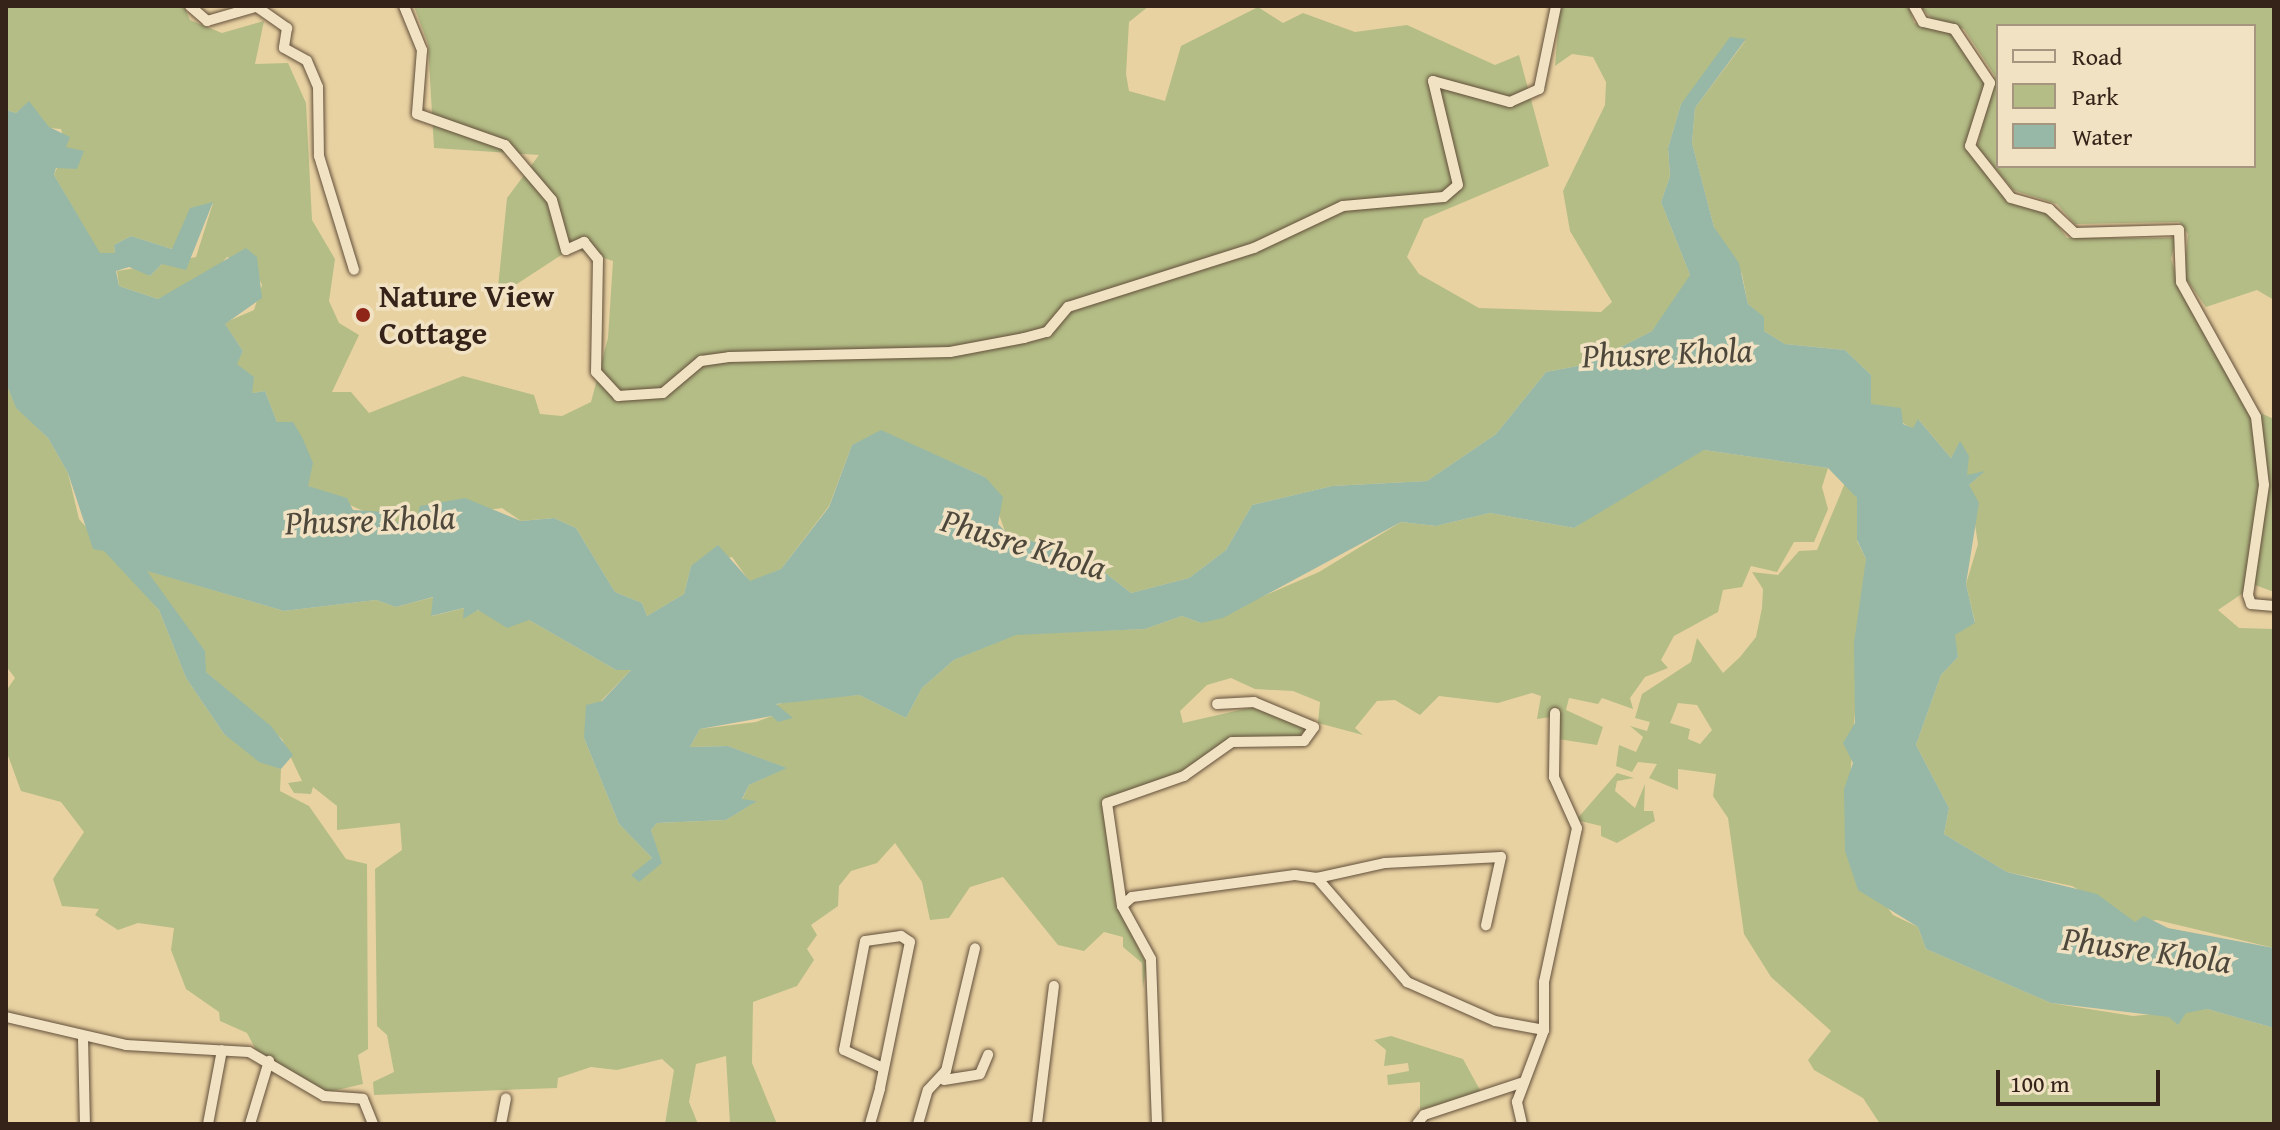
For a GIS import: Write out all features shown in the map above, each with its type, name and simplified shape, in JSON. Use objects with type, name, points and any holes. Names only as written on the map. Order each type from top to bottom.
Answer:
[{"type":"street","points":[[190,6],[207,21],[258,6],[287,28],[284,48],[307,61],[318,87],[319,156],[354,270]]},
{"type":"street","points":[[404,6],[422,50],[417,114],[484,132],[505,145],[552,200],[566,250],[584,242],[598,259],[596,372],[618,396],[663,393],[701,361],[729,357],[950,352],[1024,338],[1047,332],[1068,307],[1254,248],[1343,206],[1444,197],[1458,185],[1433,81],[1510,102],[1539,89],[1556,6]]},
{"type":"street","points":[[1914,6],[1923,22],[1954,29],[1990,83],[1970,146],[2011,198],[2049,209],[2075,233],[2179,230],[2181,282],[2256,417],[2264,485],[2248,595],[2251,604],[2274,606]]},
{"type":"street","points":[[1157,1124],[1151,959],[1122,906],[1107,803],[1184,776],[1232,742],[1304,741],[1314,727],[1254,702],[1217,704]]},
{"type":"street","points":[[1522,1124],[1517,1102],[1544,1030],[1544,982],[1577,828],[1554,777],[1555,713]]},
{"type":"street","points":[[1122,906],[1132,897],[1295,875],[1317,878],[1385,863],[1501,857],[1486,925]]},
{"type":"street","points":[[1317,878],[1407,982],[1495,1021],[1544,1030]]},
{"type":"street","points":[[870,1124],[883,1068],[910,942],[901,936],[865,941],[844,1050],[883,1068]]},
{"type":"street","points":[[943,1081],[975,948]]},
{"type":"street","points":[[1037,1124],[1054,986]]},
{"type":"street","points":[[6,1017],[83,1038],[222,1050],[269,1061],[324,1096],[363,1099],[373,1124]]},
{"type":"street","points":[[83,1038],[85,1124]]},
{"type":"street","points":[[208,1124],[222,1050]]},
{"type":"street","points":[[918,1124],[928,1090],[943,1081],[980,1074],[988,1055]]},
{"type":"street","points":[[250,1124],[269,1061]]},
{"type":"street","points":[[1417,1124],[1424,1115],[1524,1082]]},
{"type":"street","points":[[501,1124],[506,1098]]},
{"type":"green space","points":[[6,6],[184,6],[190,20],[222,33],[264,21],[255,64],[288,63],[306,103],[312,220],[335,259],[329,301],[339,323],[359,335],[332,392],[351,392],[369,413],[463,376],[534,395],[540,414],[562,416],[591,402],[608,338],[613,261],[572,248],[497,297],[507,198],[539,155],[434,148],[428,44],[414,6],[1149,6],[1129,22],[1126,74],[1129,91],[1165,101],[1181,46],[1258,7],[1283,23],[1303,13],[1355,32],[1407,25],[1495,65],[1519,55],[1549,166],[1424,219],[1407,257],[1419,274],[1479,308],[1601,312],[1612,302],[1570,231],[1563,191],[1605,105],[1606,82],[1593,57],[1572,54],[1555,66],[1560,6],[1909,6],[1914,23],[1951,30],[1985,84],[1967,148],[2011,203],[2049,214],[2067,238],[2177,238],[2171,259],[2178,281],[2249,408],[2274,419],[2274,592],[2255,585],[2218,610],[2239,628],[2274,629],[2274,948],[2157,920],[2136,923],[2072,886],[2007,872],[1944,834],[1949,808],[1916,745],[1941,675],[1958,657],[1954,635],[1975,622],[1966,584],[1978,544],[1969,485],[1983,472],[1967,476],[1960,442],[1951,458],[1919,420],[1913,429],[1871,404],[1871,375],[1845,350],[1785,344],[1764,331],[1763,317],[1748,304],[1742,274],[1714,227],[1692,143],[1695,108],[1746,40],[1681,104],[1668,148],[1670,176],[1661,202],[1690,275],[1683,290],[1652,331],[1588,364],[1546,372],[1496,434],[1427,481],[1332,486],[1252,505],[1226,550],[1189,578],[1131,593],[1094,564],[1005,531],[985,477],[881,431],[852,445],[829,506],[781,569],[750,582],[732,557],[691,566],[684,594],[647,616],[642,603],[615,592],[576,528],[554,518],[521,521],[502,508],[392,524],[308,486],[305,453],[277,422],[265,391],[252,393],[250,376],[236,364],[243,351],[224,323],[254,310],[262,285],[253,266],[227,257],[215,271],[158,299],[119,286],[117,271],[136,268],[150,276],[162,264],[196,257],[213,203],[172,249],[131,236],[114,245],[115,253],[99,253],[54,175],[66,147],[61,129],[49,128],[29,102],[16,113],[6,110]]},
{"type":"green space","points":[[1920,6],[2274,6],[2274,300],[2257,290],[2206,307],[2184,276],[2188,234],[2179,222],[2075,224],[2057,204],[2013,190],[1977,147],[1995,76],[1964,29],[1935,22]]},
{"type":"green space","points":[[6,383],[16,407],[48,438],[68,473],[79,519],[159,610],[186,678],[224,734],[281,769],[280,791],[309,806],[346,859],[367,864],[368,1049],[358,1055],[363,1084],[324,1093],[256,1050],[247,1033],[220,1021],[219,1012],[186,989],[171,950],[174,928],[138,923],[118,930],[95,915],[99,909],[62,906],[53,879],[84,832],[61,802],[21,791],[6,750],[6,691],[15,678],[6,666]]},
{"type":"green space","points":[[1704,450],[1828,468],[1822,487],[1828,509],[1814,542],[1794,542],[1777,572],[1751,566],[1742,587],[1723,590],[1718,612],[1674,636],[1661,660],[1668,668],[1645,677],[1630,698],[1633,709],[1602,698],[1598,704],[1569,698],[1566,710],[1603,727],[1597,745],[1558,739],[1551,717],[1537,719],[1541,696],[1532,693],[1498,703],[1439,696],[1420,715],[1395,700],[1377,701],[1355,728],[1363,735],[1318,723],[1320,702],[1293,691],[1255,689],[1231,678],[1207,685],[1180,711],[1183,723],[1253,707],[1306,729],[1297,738],[1231,740],[1177,777],[1103,799],[1116,904],[1144,959],[1143,988],[1142,963],[1123,947],[1123,937],[1104,932],[1084,951],[1058,945],[1003,877],[970,887],[949,918],[930,920],[922,882],[895,843],[877,863],[851,871],[839,886],[838,906],[811,925],[817,935],[807,949],[814,960],[797,986],[753,1002],[752,1063],[777,1124],[730,1124],[726,1056],[696,1064],[689,1102],[698,1124],[665,1124],[674,1070],[662,1059],[617,1070],[591,1067],[558,1078],[557,1088],[374,1095],[373,1082],[394,1072],[387,1035],[377,1026],[375,869],[402,850],[400,823],[337,830],[337,806],[313,787],[311,794],[294,793],[288,783],[302,781],[282,739],[206,672],[189,632],[145,570],[284,611],[376,600],[396,607],[434,597],[432,616],[465,608],[529,620],[616,670],[632,669],[601,701],[584,738],[619,824],[652,858],[636,873],[639,881],[658,853],[651,830],[657,823],[726,820],[756,801],[742,800],[749,785],[786,768],[728,746],[690,747],[700,729],[756,722],[772,716],[775,705],[799,699],[859,695],[906,718],[922,688],[954,660],[1016,634],[1145,629],[1182,616],[1201,623],[1319,572],[1401,522],[1436,526],[1490,513],[1574,528],[1673,462]]},
{"type":"green space","points":[[1845,483],[1857,498],[1857,541],[1866,559],[1845,851],[1893,915],[1918,927],[1926,949],[2051,1003],[2133,1016],[2207,1009],[2274,1028],[2274,1124],[1880,1124],[1863,1098],[1814,1070],[1808,1060],[1831,1031],[1771,977],[1744,934],[1728,818],[1713,796],[1716,774],[1678,769],[1678,790],[1649,778],[1657,764],[1638,762],[1632,772],[1616,766],[1619,745],[1636,752],[1643,737],[1630,726],[1647,731],[1650,722],[1635,718],[1642,694],[1691,662],[1697,638],[1723,673],[1756,637],[1763,589],[1752,572],[1778,575],[1799,551],[1817,550]],"holes":[[[1678,703],[1697,705],[1712,730],[1700,744],[1688,739],[1690,729],[1670,723]]]},
{"type":"green space","points":[[1617,773],[1634,778],[1617,781],[1615,791],[1635,808],[1645,784],[1644,811],[1653,811],[1655,821],[1617,843],[1601,836],[1601,826],[1576,820]]},
{"type":"green space","points":[[1391,1036],[1463,1059],[1481,1092],[1420,1110],[1420,1082],[1388,1085],[1387,1075],[1409,1071],[1408,1063],[1384,1066],[1386,1050],[1374,1040]]},
{"type":"water","name":"Phusre Khola","points":[[1730,37],[1746,39],[1695,108],[1692,143],[1714,227],[1739,263],[1748,304],[1764,317],[1764,331],[1785,344],[1845,350],[1871,375],[1871,404],[1901,408],[1903,424],[1913,428],[1918,419],[1951,458],[1960,441],[1969,456],[1967,475],[1985,471],[1969,485],[1979,503],[1966,584],[1975,623],[1955,635],[1958,657],[1941,675],[1916,745],[1949,808],[1944,834],[2007,872],[2097,894],[2135,922],[2144,916],[2168,928],[2274,948],[2274,1028],[2207,1009],[2186,1013],[2178,1025],[2169,1017],[2051,1003],[1926,949],[1918,927],[1858,890],[1845,851],[1844,789],[1853,763],[1843,743],[1855,723],[1854,643],[1866,559],[1857,540],[1857,498],[1828,468],[1704,450],[1574,528],[1490,513],[1436,526],[1401,522],[1223,618],[1201,623],[1182,616],[1145,629],[1016,635],[954,660],[922,688],[906,718],[859,695],[776,704],[793,718],[778,722],[772,716],[700,729],[690,747],[728,746],[787,768],[749,785],[742,799],[757,801],[726,820],[657,823],[651,830],[662,863],[639,882],[631,875],[652,858],[619,824],[584,738],[586,705],[602,701],[631,670],[616,670],[529,620],[507,628],[478,610],[463,619],[464,608],[431,616],[433,597],[396,607],[376,600],[284,611],[147,571],[205,651],[206,672],[271,726],[293,755],[281,769],[259,762],[224,734],[186,678],[159,610],[104,551],[93,549],[68,473],[48,438],[16,408],[6,383],[6,110],[16,113],[29,101],[49,127],[70,137],[66,147],[84,151],[77,169],[56,168],[54,175],[100,253],[115,253],[114,245],[131,236],[172,249],[190,208],[213,202],[186,270],[162,264],[150,276],[129,267],[116,271],[119,286],[158,299],[246,248],[257,257],[262,298],[225,324],[243,351],[237,364],[254,377],[252,393],[265,391],[277,422],[293,422],[302,437],[313,463],[308,486],[347,498],[353,510],[387,512],[392,523],[416,520],[420,506],[465,498],[521,521],[554,518],[576,528],[615,592],[642,603],[647,616],[684,594],[691,566],[718,545],[750,581],[781,569],[829,507],[852,445],[881,430],[985,477],[1003,497],[998,524],[1005,531],[1094,564],[1131,593],[1189,578],[1226,550],[1252,505],[1332,486],[1427,481],[1496,434],[1546,372],[1588,364],[1652,331],[1690,275],[1661,202],[1670,176],[1668,148],[1681,104]]},
{"type":"place","name":"Nature View Cottage","points":[[363,315]]}]
